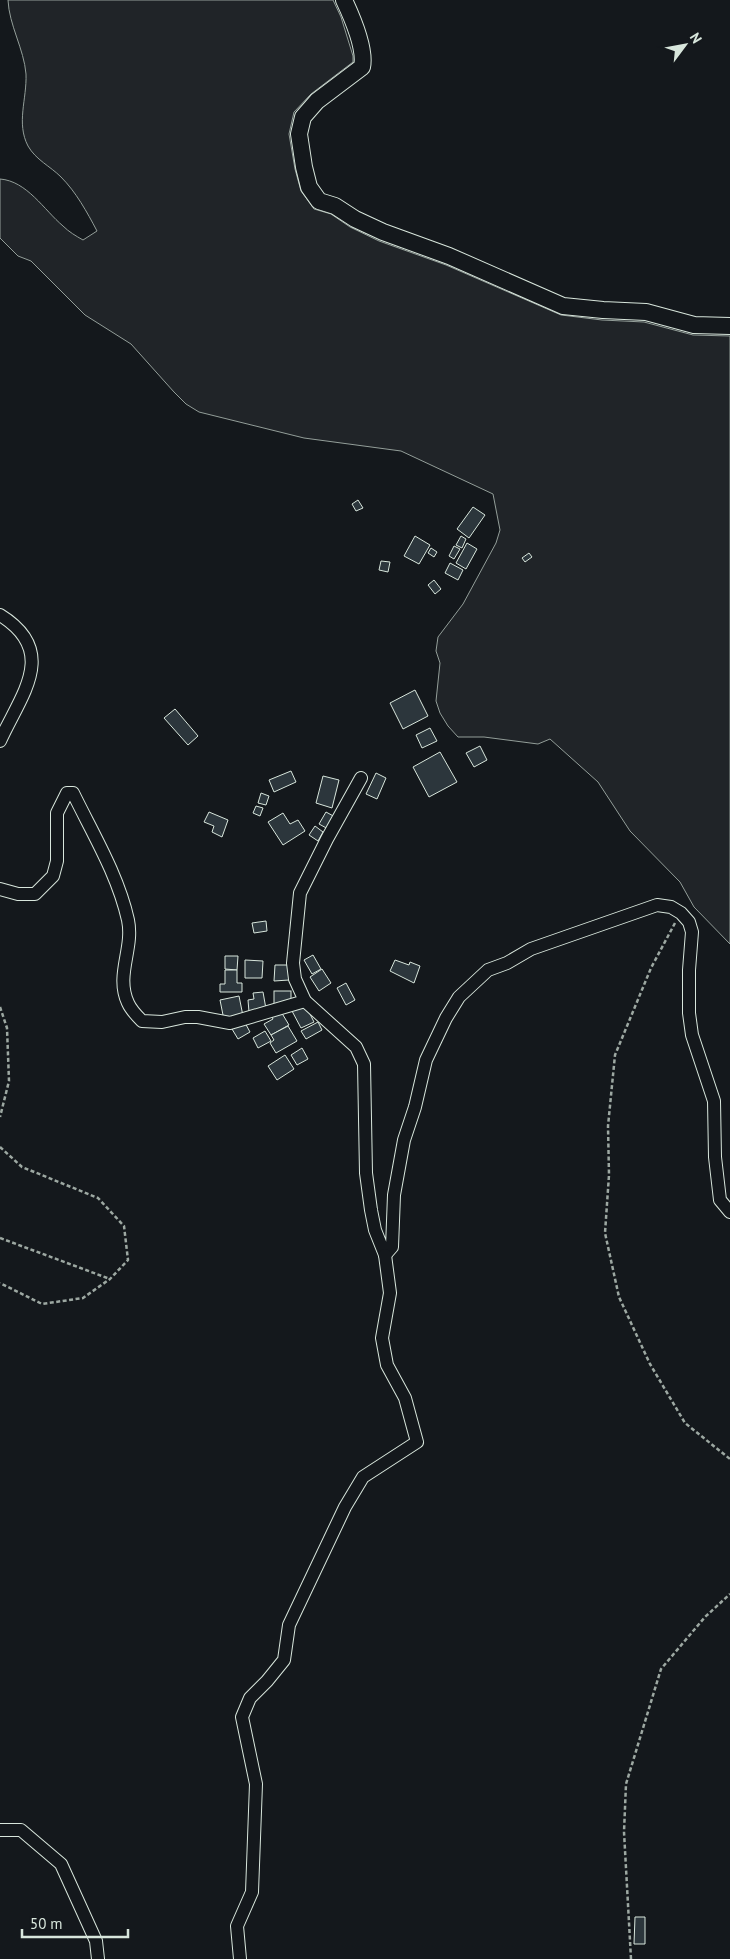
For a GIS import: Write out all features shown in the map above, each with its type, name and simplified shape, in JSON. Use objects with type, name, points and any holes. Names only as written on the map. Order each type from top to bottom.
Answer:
[{"type":"street","points":[[344,0],[362,54],[362,67],[318,100],[303,117],[299,134],[309,187],[319,201],[335,206],[354,219],[383,232],[449,256],[563,306],[646,312],[694,325],[730,326]]},
{"type":"street","points":[[0,616],[8,620],[30,646],[32,658],[30,678],[0,741]]},
{"type":"street","points":[[240,1959],[237,1926],[252,1892],[256,1784],[242,1717],[250,1698],[284,1660],[290,1625],[345,1507],[364,1477],[417,1442],[405,1398],[387,1365],[382,1338],[390,1293],[385,1255],[372,1216],[366,1173],[364,1064],[356,1047],[305,1001],[295,979],[293,963],[300,893],[361,778]]},
{"type":"street","points":[[0,889],[18,894],[35,894],[53,876],[57,861],[57,813],[67,793],[73,793],[112,873],[128,922],[128,952],[123,970],[123,990],[129,1005],[142,1022],[162,1022],[185,1017],[198,1017],[230,1022],[305,1001]]},
{"type":"street","points":[[385,1255],[392,1247],[394,1195],[404,1140],[415,1107],[426,1060],[446,1018],[459,997],[488,970],[507,963],[530,948],[656,904],[671,907],[689,922],[692,932],[688,970],[689,1013],[692,1035],[714,1101],[715,1156],[720,1200],[730,1212]]},
{"type":"street","points":[[0,1830],[21,1830],[61,1864],[96,1940],[98,1959]]},
{"type":"path","points":[[680,914],[651,968],[615,1054],[608,1126],[609,1174],[605,1233],[619,1297],[650,1364],[685,1423],[730,1459]]},
{"type":"path","points":[[0,1007],[7,1028],[9,1081],[0,1117]]},
{"type":"path","points":[[0,1146],[22,1167],[98,1198],[124,1226],[128,1260],[110,1279],[83,1298],[42,1304],[0,1283]]},
{"type":"path","points":[[0,1238],[110,1279]]},
{"type":"path","points":[[631,1959],[624,1832],[626,1784],[661,1669],[704,1617],[730,1594]]},
{"type":"shaded area","points":[[8,0],[333,0],[341,17],[353,56],[353,62],[311,94],[294,112],[289,134],[301,191],[314,209],[331,214],[350,227],[379,241],[446,265],[561,315],[602,320],[644,322],[693,335],[730,336],[730,944],[694,907],[680,882],[630,831],[598,782],[550,739],[538,744],[484,737],[458,737],[440,713],[436,701],[440,663],[436,651],[438,637],[463,604],[496,543],[500,530],[493,494],[401,451],[304,438],[199,412],[186,404],[174,392],[131,344],[85,315],[31,261],[18,256],[0,238],[0,179],[19,185],[35,197],[65,228],[83,240],[97,231],[72,189],[35,155],[28,146],[22,120],[26,83],[25,65],[11,19]]},
{"type":"building","points":[[358,500],[363,508],[356,511],[352,504]]},
{"type":"building","points":[[473,507],[485,515],[469,538],[457,529]]},
{"type":"building","points":[[415,536],[430,545],[419,564],[404,556]]},
{"type":"building","points":[[461,536],[466,539],[462,548],[456,545]]},
{"type":"building","points":[[467,543],[477,549],[466,569],[456,563]]},
{"type":"building","points":[[454,546],[460,549],[454,559],[449,556]]},
{"type":"building","points":[[431,548],[437,552],[434,557],[428,553]]},
{"type":"building","points":[[529,553],[532,557],[525,562],[522,558]]},
{"type":"building","points":[[381,561],[390,562],[388,572],[379,570]]},
{"type":"building","points":[[450,563],[463,570],[458,580],[445,573]]},
{"type":"building","points":[[434,580],[441,589],[435,594],[428,585]]},
{"type":"building","points":[[415,690],[428,716],[403,729],[390,703]]},
{"type":"building","points":[[175,709],[198,736],[188,745],[164,718]]},
{"type":"building","points":[[430,728],[437,741],[422,748],[416,735]]},
{"type":"building","points":[[480,746],[487,760],[474,767],[466,753]]},
{"type":"building","points":[[440,752],[457,782],[429,797],[413,767]]},
{"type":"building","points":[[291,771],[296,782],[274,792],[269,780]]},
{"type":"building","points":[[376,773],[386,778],[377,799],[366,794]]},
{"type":"building","points":[[323,776],[339,780],[332,808],[316,803]]},
{"type":"building","points":[[261,793],[269,796],[266,805],[258,803]]},
{"type":"building","points":[[256,806],[263,808],[260,816],[253,813]]},
{"type":"building","points":[[209,812],[228,820],[222,837],[212,832],[214,826],[204,822]]},
{"type":"building","points":[[326,812],[337,818],[330,830],[319,824]]},
{"type":"building","points":[[283,813],[290,824],[298,820],[305,831],[283,845],[268,822]]},
{"type":"building","points":[[315,826],[323,832],[318,841],[309,835]]},
{"type":"building","points":[[266,921],[267,931],[254,933],[252,923]]},
{"type":"building","points":[[313,955],[321,969],[312,974],[304,960]]},
{"type":"building","points":[[225,956],[238,956],[237,970],[225,969]]},
{"type":"building","points":[[245,960],[263,961],[262,978],[245,978]]},
{"type":"building","points":[[395,960],[409,965],[410,962],[420,966],[414,983],[390,971]]},
{"type":"building","points":[[275,965],[289,965],[289,980],[274,981]]},
{"type":"building","points":[[322,969],[331,983],[319,991],[310,977]]},
{"type":"building","points":[[225,970],[237,970],[237,983],[242,983],[242,992],[220,992],[220,984],[225,984]]},
{"type":"building","points":[[346,983],[355,1000],[346,1005],[337,988]]},
{"type":"building","points":[[274,991],[291,991],[291,1004],[274,1004]]},
{"type":"building","points":[[263,992],[266,1009],[249,1012],[248,1000],[254,999],[253,993]]},
{"type":"building","points":[[239,996],[243,1016],[224,1020],[220,1000]]},
{"type":"building","points":[[305,1004],[314,1022],[301,1028],[292,1011]]},
{"type":"building","points":[[280,1010],[289,1025],[271,1035],[264,1024],[273,1019],[271,1015]]},
{"type":"building","points":[[244,1021],[250,1032],[238,1039],[232,1029]]},
{"type":"building","points":[[318,1022],[322,1030],[306,1039],[301,1031]]},
{"type":"building","points":[[288,1026],[297,1041],[276,1053],[270,1043],[274,1040],[271,1035]]},
{"type":"building","points":[[265,1031],[271,1041],[258,1048],[253,1038]]},
{"type":"building","points":[[302,1048],[308,1059],[297,1065],[291,1055]]},
{"type":"building","points":[[285,1055],[294,1069],[277,1080],[268,1066]]},
{"type":"building","points":[[635,1917],[645,1917],[645,1944],[634,1944]]}]
